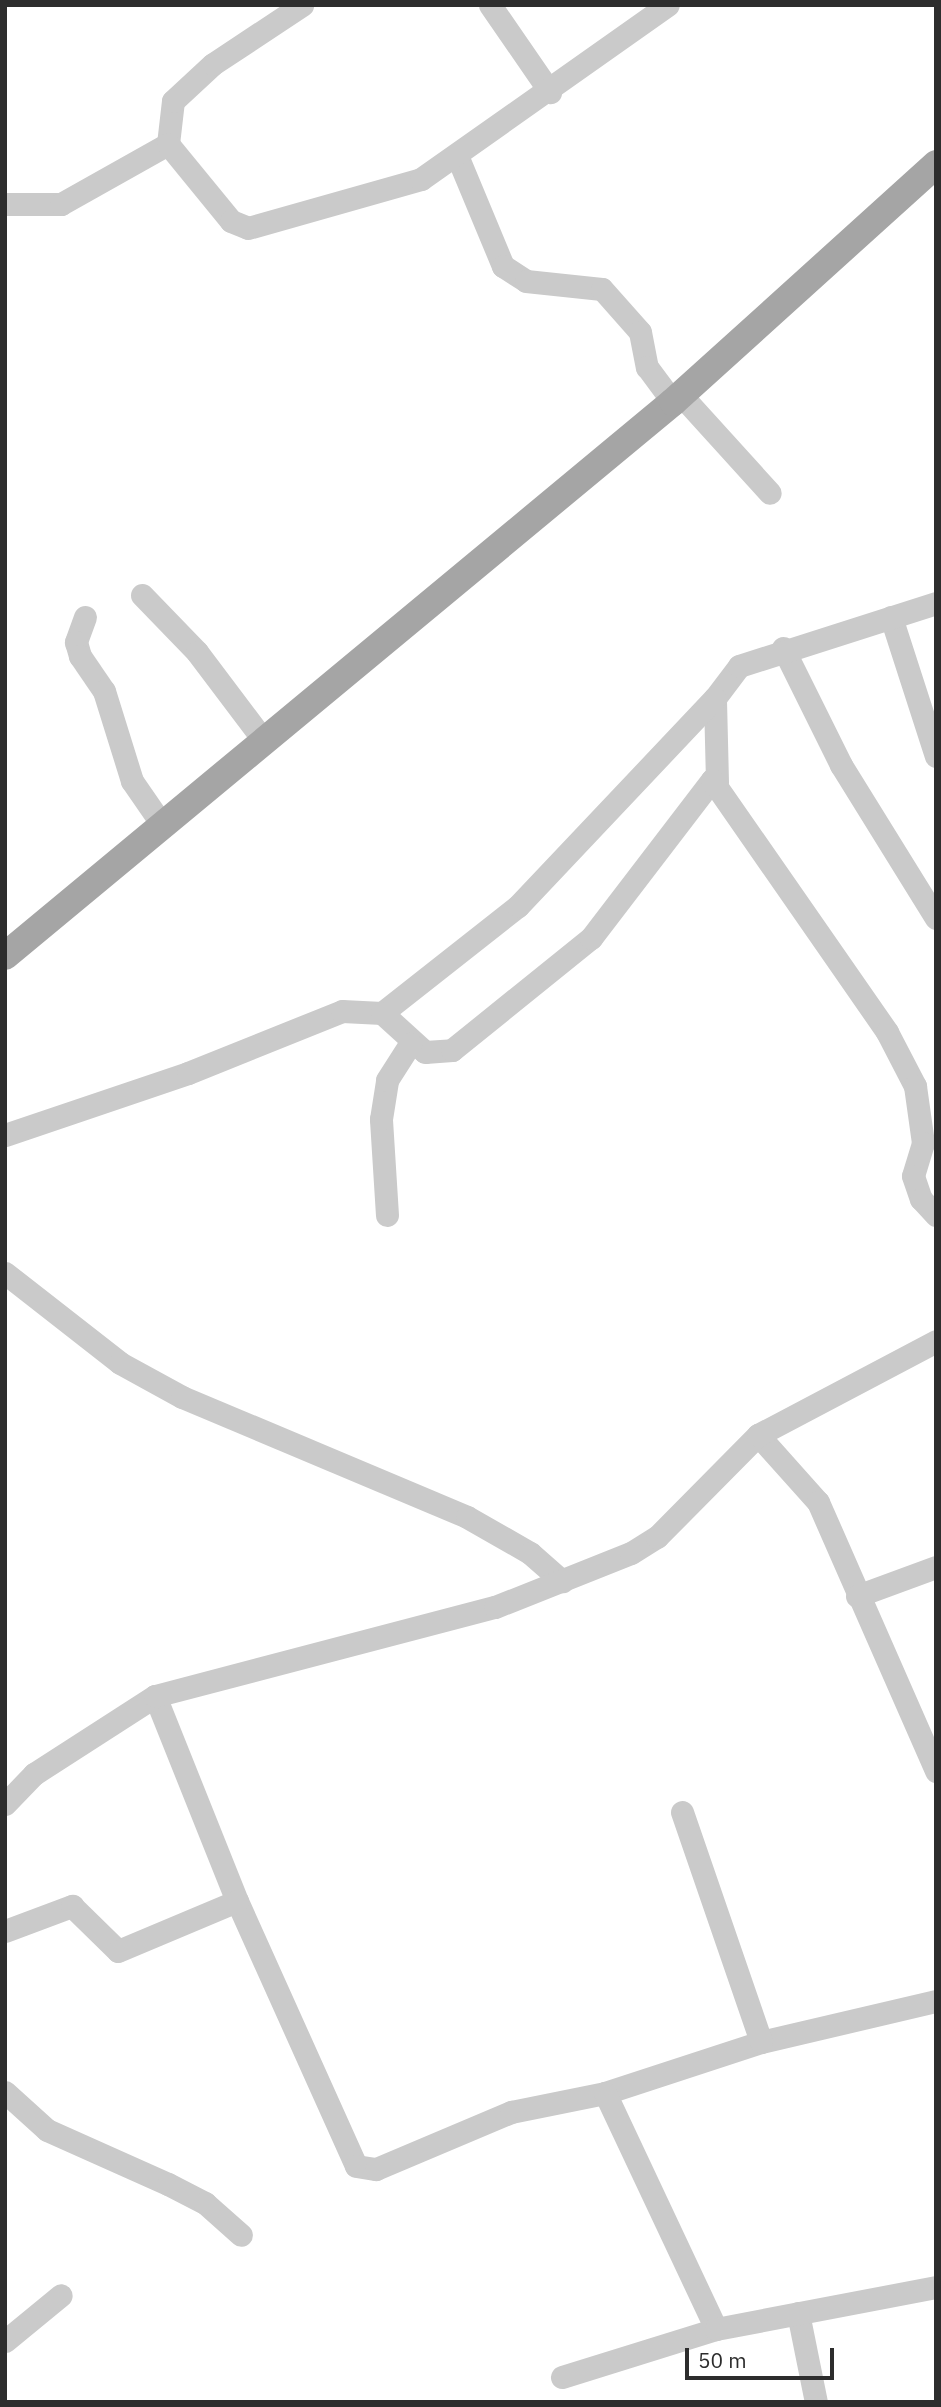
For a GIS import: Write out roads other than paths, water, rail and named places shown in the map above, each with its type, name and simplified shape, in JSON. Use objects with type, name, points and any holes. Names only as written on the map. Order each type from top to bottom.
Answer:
[{"type":"main road","points":[[5,956],[677,398],[936,164]]},
{"type":"street","points":[[302,5],[213,64],[173,101],[168,144],[231,221],[248,228],[421,179],[458,158],[668,5]]},
{"type":"street","points":[[490,5],[550,92]]},
{"type":"street","points":[[5,204],[61,204],[168,144]]},
{"type":"street","points":[[458,158],[503,266],[526,281],[602,289],[640,332],[647,367],[770,493]]},
{"type":"street","points":[[142,594],[197,652],[264,741]]},
{"type":"street","points":[[5,1135],[188,1073],[342,1011],[382,1013],[517,906],[715,698],[739,666],[783,648],[936,603]]},
{"type":"street","points":[[85,617],[76,642],[80,656],[104,691],[132,781],[163,826]]},
{"type":"street","points":[[891,617],[936,756]]},
{"type":"street","points":[[783,648],[841,765],[936,918]]},
{"type":"street","points":[[715,698],[717,782],[887,1032],[915,1086],[923,1143],[914,1176],[920,1199],[936,1216]]},
{"type":"street","points":[[382,1013],[410,1044],[425,1052],[452,1050],[564,965],[618,908],[705,785],[717,782]]},
{"type":"street","points":[[387,1215],[382,1119],[387,1080],[410,1044]]},
{"type":"street","points":[[5,1272],[120,1363],[182,1397],[467,1517],[530,1553],[562,1581]]},
{"type":"street","points":[[5,1804],[34,1774],[155,1696],[495,1607],[562,1581],[657,1537],[758,1435],[936,1341]]},
{"type":"street","points":[[758,1435],[818,1502],[936,1771]]},
{"type":"street","points":[[857,1596],[936,1567]]},
{"type":"street","points":[[155,1696],[237,1901],[356,2166],[376,2169],[511,2112],[605,2093],[761,2042],[936,2001]]},
{"type":"street","points":[[682,1812],[761,2042]]},
{"type":"street","points":[[5,1931],[72,1906],[104,1944],[118,1951],[237,1901]]},
{"type":"street","points":[[5,2092],[47,2130],[168,2183],[241,2235]]},
{"type":"street","points":[[605,2093],[716,2329]]},
{"type":"street","points":[[562,2377],[716,2329],[936,2287]]},
{"type":"street","points":[[5,2341],[61,2295]]},
{"type":"street","points":[[798,2313],[816,2402]]}]
